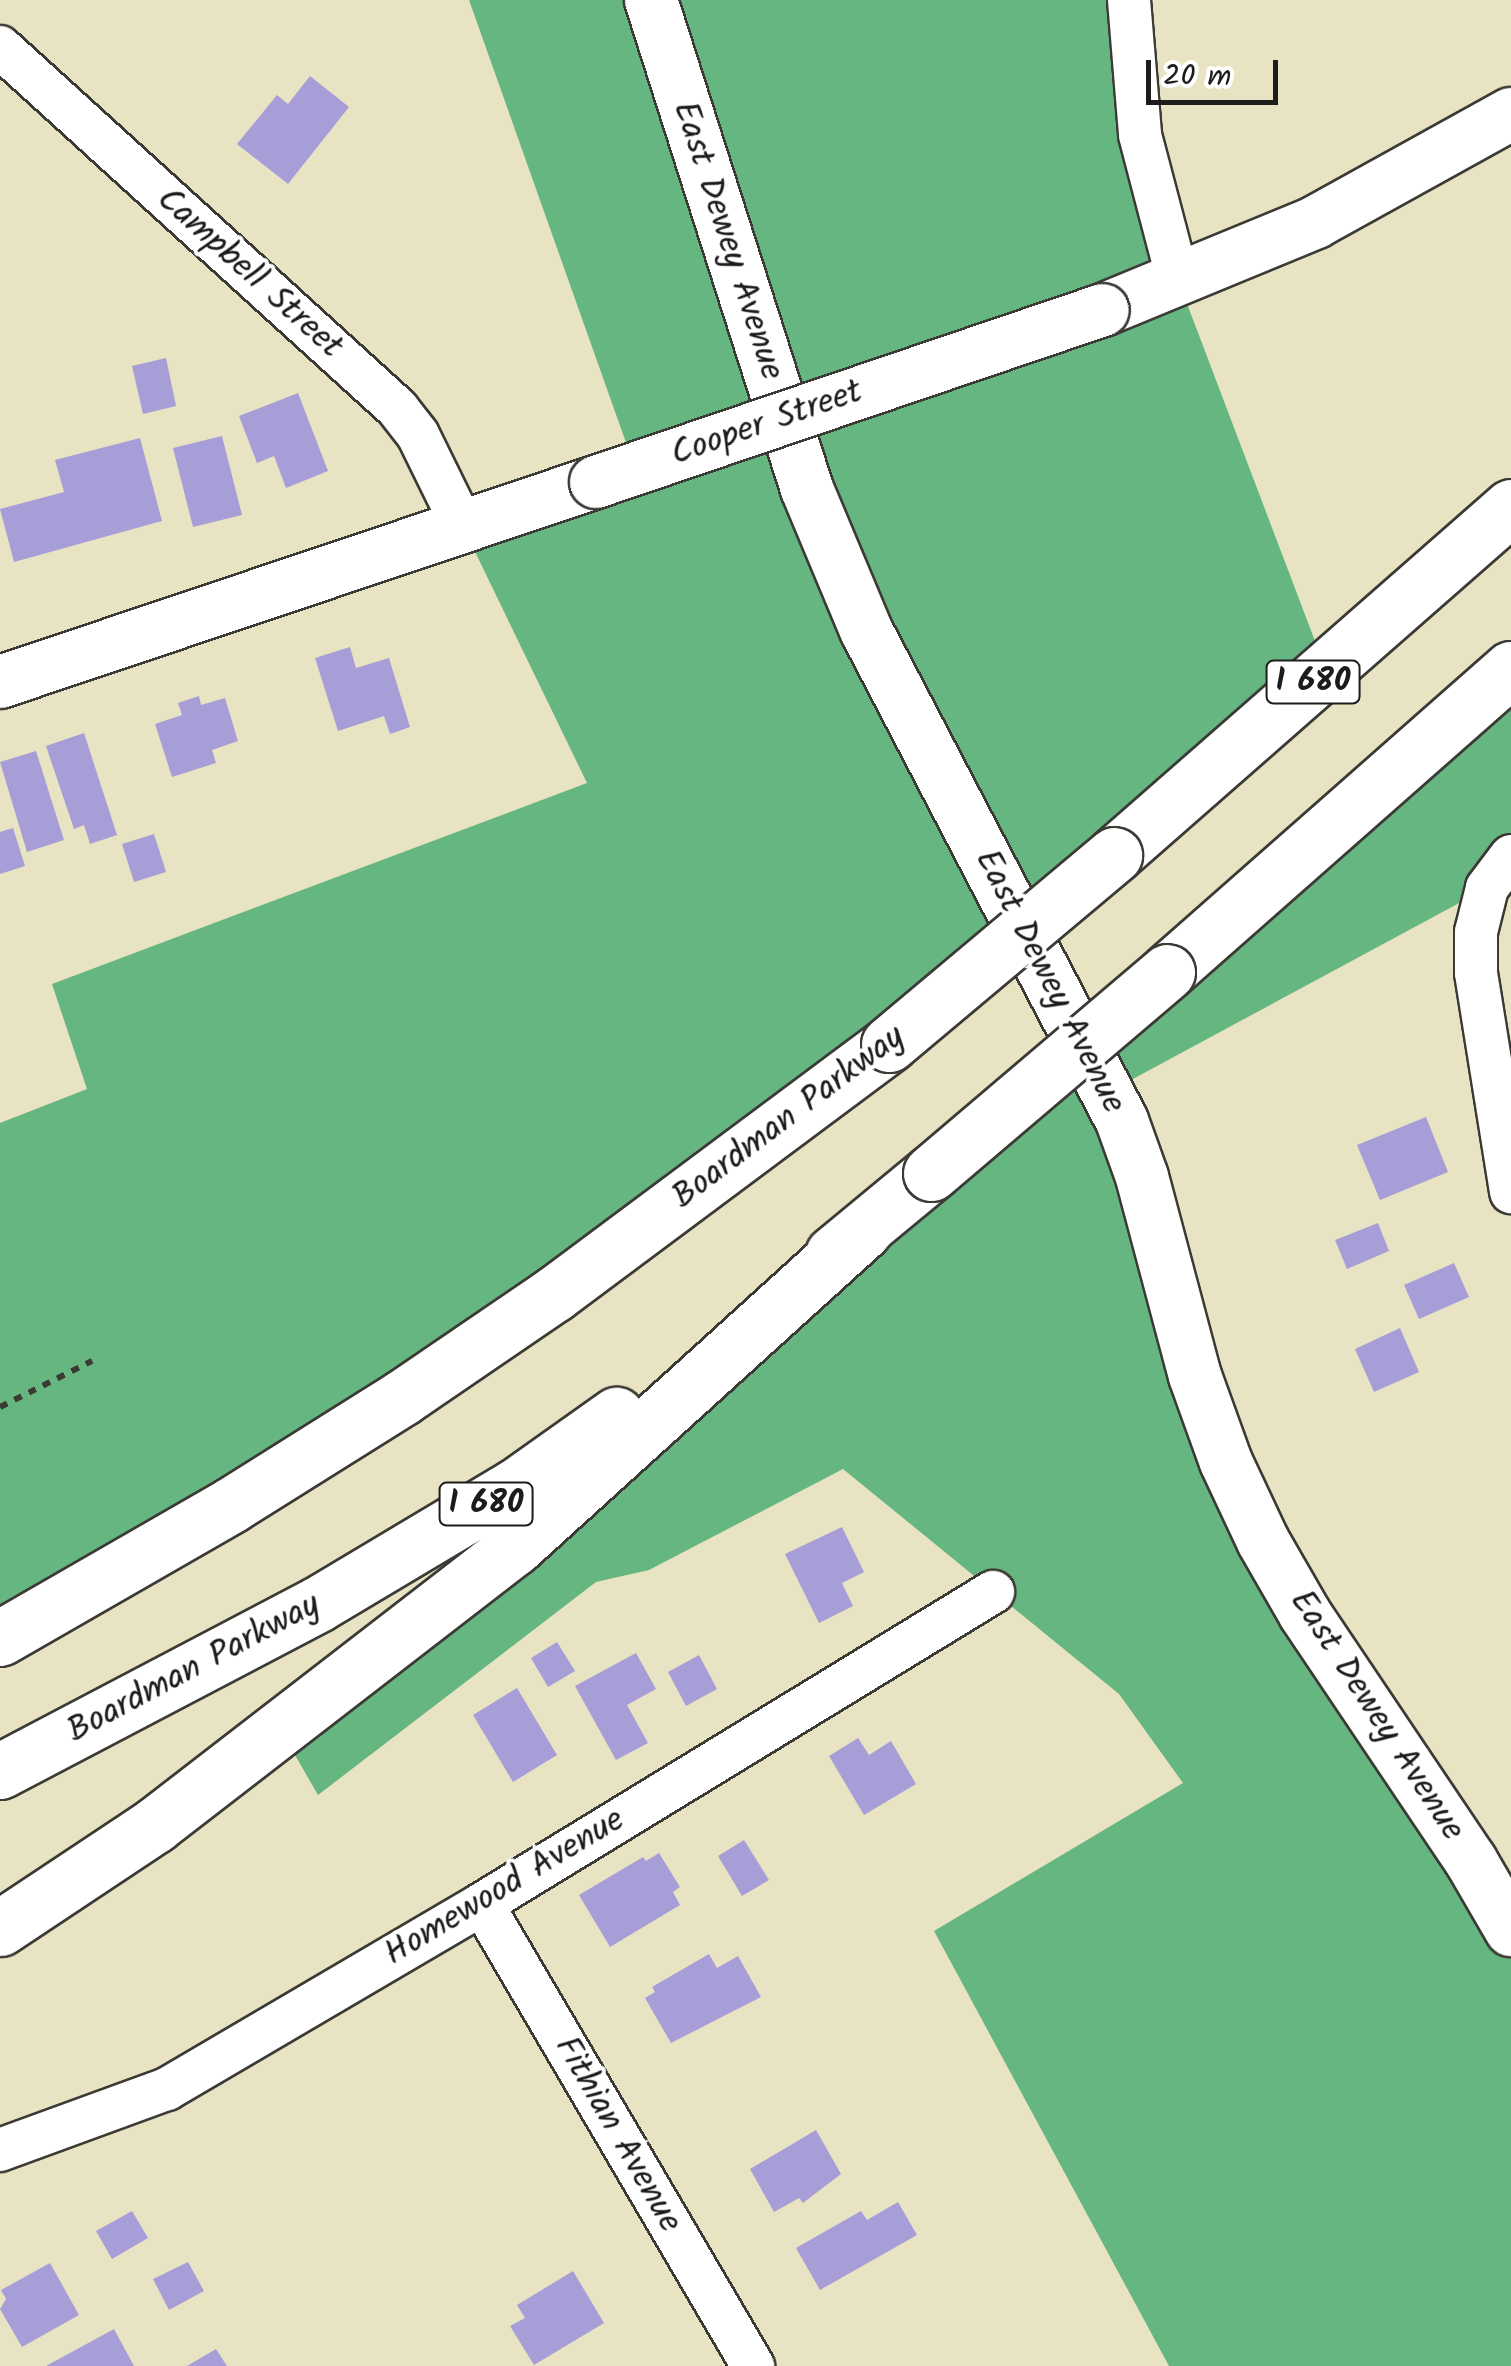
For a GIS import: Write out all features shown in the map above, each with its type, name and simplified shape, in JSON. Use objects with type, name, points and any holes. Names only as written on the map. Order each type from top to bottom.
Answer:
[{"type":"highway","name":"Boardman Parkway","points":[[0,1638],[231,1505],[402,1397],[554,1294],[889,1044],[1114,855],[1511,507]]},
{"type":"highway","name":"Boardman Parkway","points":[[0,1771],[318,1604],[516,1486],[718,1343],[864,1230],[1168,972],[1511,669]]},
{"type":"highway","points":[[0,1928],[155,1825],[514,1548],[864,1230]]},
{"type":"street","name":"East Dewey Avenue","points":[[650,0],[807,489],[866,630],[1122,1121],[1142,1177],[1194,1376],[1226,1462],[1263,1541],[1306,1614],[1471,1861],[1511,1930]]},
{"type":"street","points":[[1130,0],[1140,135],[1178,280]]},
{"type":"street","name":"Campbell Street","points":[[0,47],[396,408],[418,436],[463,528]]},
{"type":"street","name":"Cooper Street","points":[[0,682],[1103,310],[1316,222],[1511,114]]},
{"type":"street","points":[[1499,872],[1476,918],[1476,972],[1511,1192]]},
{"type":"street","name":"Homewood Avenue","points":[[0,2150],[167,2089],[482,1904],[993,1592]]},
{"type":"street","name":"Fithian Avenue","points":[[482,1904],[753,2366]]},
{"type":"path","points":[[0,1407],[92,1361]]},
{"type":"green space","points":[[469,0],[1129,0],[1178,280],[1326,670],[889,1044],[0,1638],[0,1123],[87,1089],[52,984],[587,783],[463,527],[635,468]]},
{"type":"green space","points":[[1511,669],[1511,856],[1487,888],[1107,1093],[1195,1376],[1511,1930],[1511,2366],[1169,2366],[934,1931],[1183,1783],[1119,1694],[843,1469],[649,1570],[596,1582],[318,1795],[280,1729]]},
{"type":"building","points":[[310,76],[349,107],[288,184],[237,144],[277,95],[288,104]]},
{"type":"building","points":[[166,358],[176,406],[143,414],[132,366]]},
{"type":"building","points":[[298,393],[328,471],[286,488],[274,456],[257,463],[239,416]]},
{"type":"building","points":[[222,436],[242,515],[193,527],[173,448]]},
{"type":"building","points":[[140,438],[162,521],[14,562],[0,509],[64,492],[55,460]]},
{"type":"building","points":[[350,647],[356,668],[389,658],[410,727],[390,734],[384,716],[338,731],[315,658]]},
{"type":"building","points":[[199,696],[201,705],[225,698],[238,741],[212,750],[216,763],[172,777],[155,724],[182,715],[178,703]]},
{"type":"building","points":[[84,733],[117,835],[90,844],[84,825],[74,829],[46,746]]},
{"type":"building","points":[[36,751],[64,840],[27,852],[0,762]]},
{"type":"building","points":[[13,828],[25,866],[0,874],[0,832]]},
{"type":"building","points":[[154,834],[166,872],[134,882],[122,844]]},
{"type":"building","points":[[1426,1117],[1448,1172],[1380,1200],[1357,1145]]},
{"type":"building","points":[[1378,1223],[1389,1251],[1347,1269],[1335,1240]]},
{"type":"building","points":[[1454,1263],[1469,1297],[1419,1319],[1404,1285]]},
{"type":"building","points":[[1400,1328],[1419,1372],[1374,1392],[1355,1349]]},
{"type":"building","points":[[842,1527],[864,1572],[842,1583],[853,1606],[819,1623],[785,1554]]},
{"type":"building","points":[[557,1642],[575,1671],[548,1687],[531,1658]]},
{"type":"building","points":[[636,1653],[656,1689],[627,1705],[648,1743],[616,1760],[575,1686]]},
{"type":"building","points":[[699,1655],[717,1689],[686,1706],[668,1672]]},
{"type":"building","points":[[517,1688],[557,1755],[513,1782],[473,1715]]},
{"type":"building","points":[[858,1738],[869,1755],[891,1741],[916,1784],[864,1815],[829,1756]]},
{"type":"building","points":[[744,1840],[769,1880],[742,1896],[718,1856]]},
{"type":"building","points":[[659,1853],[680,1887],[673,1892],[680,1905],[610,1947],[579,1895],[643,1857],[646,1861]]},
{"type":"building","points":[[709,1954],[717,1968],[738,1956],[761,1997],[671,2043],[645,1998],[655,1992],[652,1987]]},
{"type":"building","points":[[816,2130],[841,2174],[803,2203],[799,2198],[774,2212],[750,2169]]},
{"type":"building","points":[[898,2202],[917,2235],[820,2290],[796,2248],[861,2211],[867,2220]]},
{"type":"building","points":[[132,2211],[148,2238],[112,2259],[96,2231]]},
{"type":"building","points":[[188,2262],[204,2291],[169,2310],[153,2279]]},
{"type":"building","points":[[50,2263],[79,2315],[22,2347],[0,2309],[6,2299],[1,2290]]},
{"type":"building","points":[[573,2271],[604,2323],[534,2365],[510,2326],[525,2318],[517,2305]]},
{"type":"building","points":[[114,2329],[134,2366],[46,2366]]},
{"type":"building","points":[[216,2349],[227,2366],[187,2366]]}]
